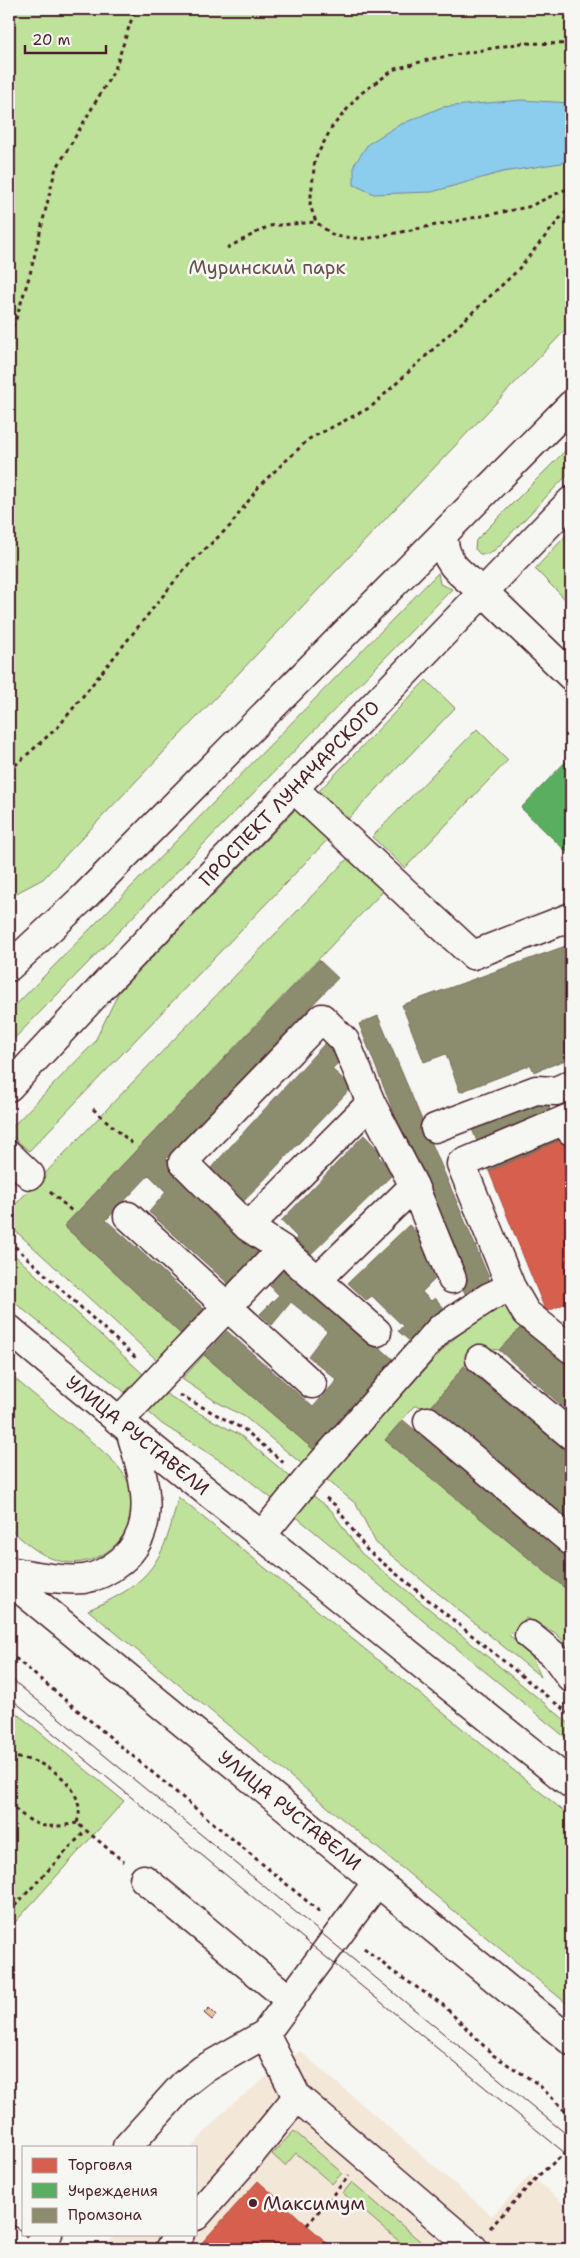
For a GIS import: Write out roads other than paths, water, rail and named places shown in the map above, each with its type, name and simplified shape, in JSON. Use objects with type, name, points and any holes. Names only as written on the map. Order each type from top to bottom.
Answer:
[{"type":"main road","points":[[9,967],[84,897],[571,405]]},
{"type":"main road","name":"ПРОСПЕКТ ЛУНАЧАРСКОГО","points":[[9,1087],[107,982],[571,501]]},
{"type":"main road","points":[[443,534],[443,549],[452,566],[484,592],[571,676]]},
{"type":"main road","points":[[294,789],[474,955],[571,917]]},
{"type":"main road","points":[[377,1332],[282,1249],[248,1227],[184,1162],[322,1018],[345,1041],[370,1103],[414,1186],[452,1279]]},
{"type":"main road","points":[[435,1128],[536,1090],[556,1091],[571,1084]]},
{"type":"main road","points":[[248,1227],[370,1103]]},
{"type":"main road","points":[[571,1132],[566,1119],[461,1164],[511,1287],[526,1313],[571,1349]]},
{"type":"main road","points":[[9,1155],[30,1175]]},
{"type":"main road","points":[[318,1279],[414,1186]]},
{"type":"main road","points":[[128,1216],[312,1384]]},
{"type":"main road","points":[[9,1571],[60,1579],[86,1579],[111,1569],[131,1553],[143,1528],[147,1498],[142,1473],[124,1425],[228,1306],[282,1249]]},
{"type":"main road","points":[[262,1536],[306,1481],[440,1329],[489,1296],[511,1287]]},
{"type":"main road","name":"УЛИЦА РУСТАВЕЛИ","points":[[9,1329],[124,1425],[571,1784]]},
{"type":"main road","points":[[480,1358],[571,1435]]},
{"type":"main road","points":[[428,1420],[571,1541]]},
{"type":"main road","name":"УЛИЦА РУСТАВЕЛИ","points":[[9,1580],[571,2041]]},
{"type":"main road","points":[[529,1635],[556,1657],[571,1678]]},
{"type":"main road","points":[[144,1878],[290,2000]]},
{"type":"main road","points":[[128,2146],[184,2084],[202,2070],[265,2034],[377,1882]]},
{"type":"main road","points":[[265,2034],[297,2097],[472,2249]]},
{"type":"main road","points":[[198,2214],[250,2155],[297,2097]]},
{"type":"main road","points":[[35,2249],[46,2236]]},
{"type":"main road","points":[[170,2249],[179,2236]]},
{"type":"main road","points":[[9,2240],[18,2249]]},
{"type":"water","points":[[521,100],[571,103],[571,158],[561,163],[503,172],[432,192],[374,194],[354,185],[354,165],[368,144],[397,126],[442,107]]},
{"type":"tram line","points":[[9,1677],[571,2138]]},
{"type":"tram line","points":[[9,1697],[571,2158]]},
{"type":"place","name":"Максимум","points":[[253,2203]]},
{"type":"park label","name":"Муринский парк","points":[[267,267]]}]
